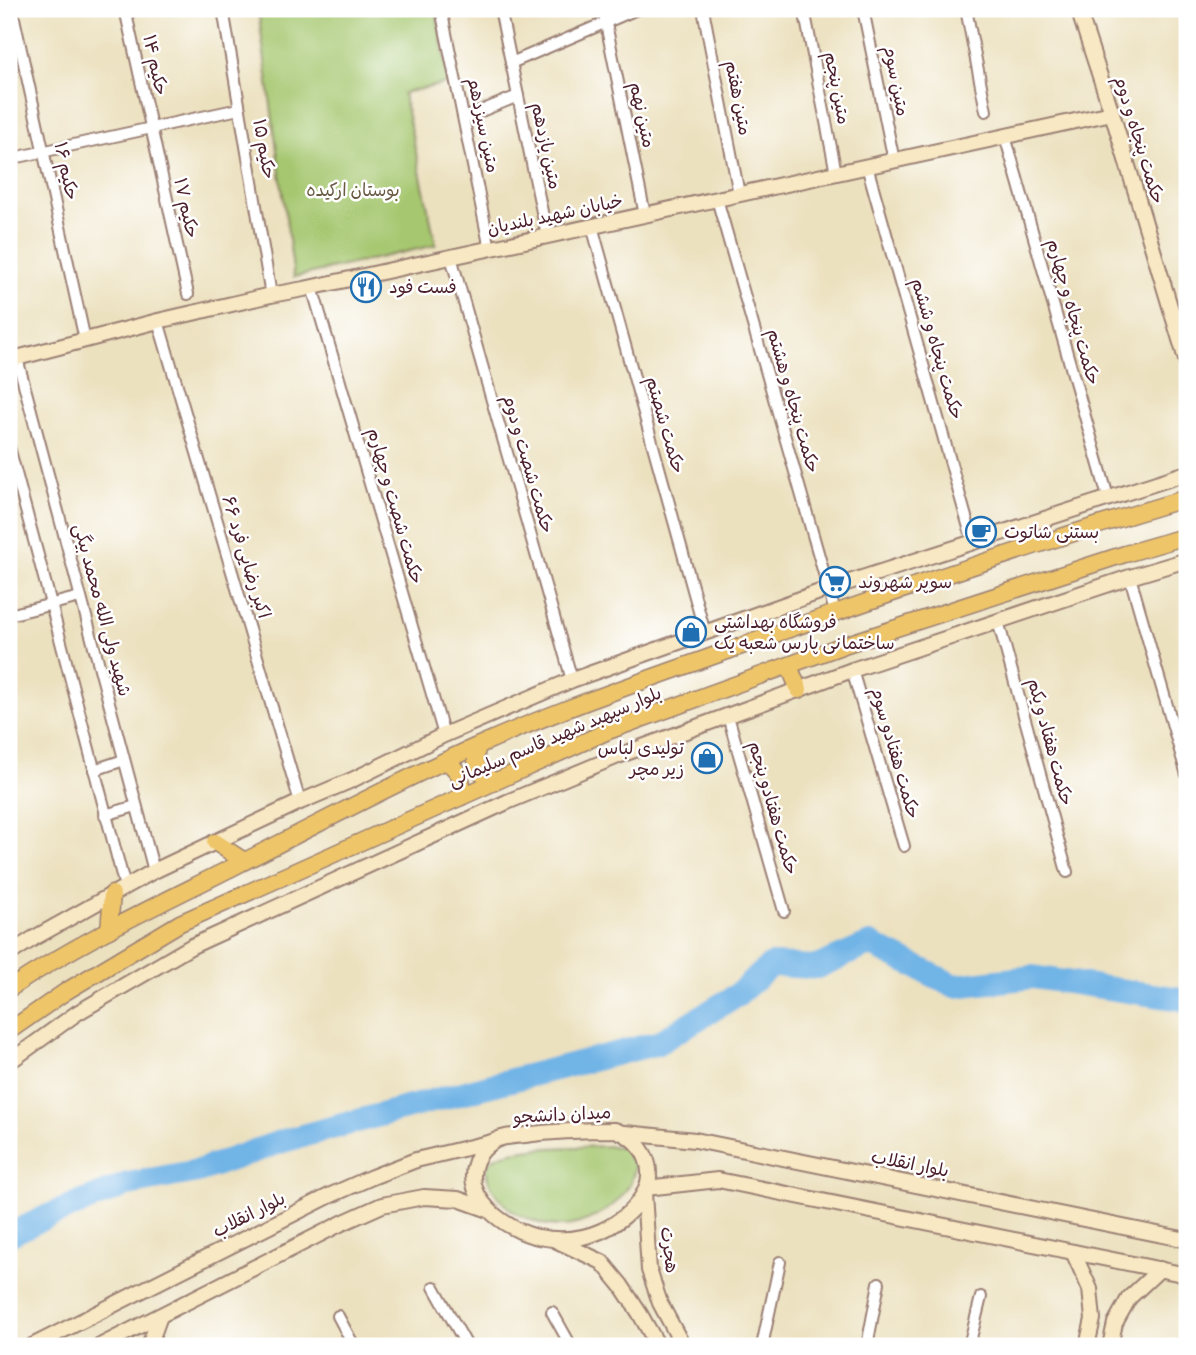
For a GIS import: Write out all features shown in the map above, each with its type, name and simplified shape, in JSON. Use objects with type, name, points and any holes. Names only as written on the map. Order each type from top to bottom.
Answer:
[{"type":"main road","name":"بلوار سپهبد شهید قاسم سلیمانی","points":[[9,989],[48,963],[164,901],[361,800],[478,746],[596,698],[835,612],[1187,498]]},
{"type":"main road","name":"بلوار سپهبد شهید قاسم سلیمانی","points":[[9,1031],[65,992],[180,923],[608,731],[844,645],[1187,536]]},
{"type":"main road","points":[[789,666],[799,690]]},
{"type":"main road","points":[[478,746],[475,757],[478,768],[486,777],[496,781]]},
{"type":"main road","points":[[445,761],[457,770],[460,776],[463,783],[461,797]]},
{"type":"main road","points":[[215,842],[244,861]]},
{"type":"main road","points":[[109,930],[118,891]]},
{"type":"street","name":"حکیم ۱۶","points":[[12,9],[85,340]]},
{"type":"street","name":"حکیم ۱۴","points":[[125,9],[151,128]]},
{"type":"street","name":"حکیم ۱۵","points":[[223,9],[271,295]]},
{"type":"street","name":"متین سیزدهم","points":[[442,9],[490,249]]},
{"type":"street","name":"متین یازدهم","points":[[500,9],[547,236]]},
{"type":"street","name":"متین نهم","points":[[603,9],[645,215]]},
{"type":"street","points":[[511,63],[637,9]]},
{"type":"street","name":"متین هفتم","points":[[703,9],[740,194]]},
{"type":"street","name":"متین پنجم","points":[[804,9],[836,173]]},
{"type":"street","name":"متین سوم","points":[[863,9],[894,161]]},
{"type":"street","points":[[966,9],[986,111]]},
{"type":"street","name":"حکمت پنجاه و دوم","points":[[1078,9],[1187,363]]},
{"type":"street","points":[[464,118],[518,96]]},
{"type":"street","points":[[9,159],[239,109]]},
{"type":"street","name":"خیابان شهید بلندیان","points":[[13,359],[271,295],[1112,113]]},
{"type":"street","name":"حکیم ۱۷","points":[[151,128],[188,294]]},
{"type":"street","name":"حکمت پنجاه و چهارم","points":[[1005,136],[1108,497]]},
{"type":"street","name":"حکمت پنجاه و ششم","points":[[867,166],[973,542]]},
{"type":"street","name":"حکمت پنجاه و هشتم","points":[[717,199],[835,612]]},
{"type":"street","name":"حکمت شصتم","points":[[592,226],[705,633]]},
{"type":"street","name":"حکمت شصت و دوم","points":[[451,257],[572,680]]},
{"type":"street","name":"حکمت شصت و چهارم","points":[[312,288],[444,735]]},
{"type":"street","name":"۶۶ اکبر رضایی فرد","points":[[158,321],[300,802]]},
{"type":"street","name":"شهید ولی الله محمد بیگی","points":[[13,359],[154,871]]},
{"type":"street","points":[[9,447],[94,770],[118,891]]},
{"type":"street","points":[[9,954],[154,871],[444,735],[572,680],[828,589],[1187,473]]},
{"type":"street","points":[[9,1062],[77,1013],[192,946],[507,802],[618,756],[852,670],[1187,560]]},
{"type":"street","points":[[1130,577],[1187,775]]},
{"type":"street","points":[[9,615],[80,597]]},
{"type":"street","name":"حکمت هفتاد و یکم","points":[[999,621],[1067,872]]},
{"type":"street","name":"حکمت هفتادو سوم","points":[[852,670],[904,846]]},
{"type":"street","name":"حکمت هفتادو پنجم","points":[[728,716],[784,911]]},
{"type":"street","points":[[94,770],[124,760]]},
{"type":"street","points":[[105,815],[136,806]]},
{"type":"street","name":"میدان دانشجو","points":[[615,1130],[625,1133],[634,1139],[646,1156],[649,1177],[645,1190],[635,1205],[618,1221],[598,1232],[577,1238],[554,1240],[531,1235],[510,1226],[492,1212],[478,1197],[474,1187],[473,1177],[478,1157],[484,1148],[502,1138],[558,1131],[615,1130]]},
{"type":"street","name":"بلوار انقلاب","points":[[625,1133],[695,1140],[1187,1240]]},
{"type":"street","name":"بلوار انقلاب","points":[[32,1346],[329,1196],[416,1160],[492,1142]]},
{"type":"street","points":[[645,1190],[718,1180],[1187,1275]]},
{"type":"street","name":"هجرت","points":[[645,1190],[649,1270],[660,1303],[684,1346]]},
{"type":"street","points":[[100,1346],[342,1223],[382,1206],[424,1197],[458,1199],[492,1212]]},
{"type":"street","points":[[554,1240],[601,1262],[621,1284],[658,1346]]},
{"type":"street","points":[[1073,1252],[1090,1289],[1093,1319],[1087,1346]]},
{"type":"street","points":[[762,1346],[780,1262]]},
{"type":"street","points":[[1110,1346],[1115,1323],[1129,1298],[1160,1269]]},
{"type":"street","points":[[867,1346],[879,1283]]},
{"type":"street","points":[[434,1287],[467,1346]]},
{"type":"street","points":[[969,1346],[981,1297]]},
{"type":"street","points":[[552,1312],[571,1346]]},
{"type":"street","points":[[149,1346],[160,1316]]},
{"type":"street","points":[[338,1316],[354,1346]]},
{"type":"street","points":[[1093,1319],[1105,1317],[1115,1323]]},
{"type":"green space","name":"بوستان ارکیده","points":[[258,9],[436,9],[449,83],[403,93],[436,245],[294,277]]},
{"type":"green space","points":[[612,1146],[622,1148],[633,1159],[631,1182],[610,1207],[572,1225],[541,1223],[515,1213],[499,1198],[487,1176],[490,1162],[505,1153]]},
{"type":"waterway","points":[[9,1235],[128,1184],[198,1171],[283,1141],[658,1043],[737,995],[771,965],[817,967],[870,944],[955,986],[1033,977],[1187,1000]]},
{"type":"place","name":"فست فود","points":[[366,287]]},
{"type":"place","name":"بستنی شاتوت","points":[[981,532]]},
{"type":"place","name":"سوپر شهروند","points":[[835,582]]},
{"type":"place","name":"فروشگاه بهداشتی ساختمانی پارس شعبه یک","points":[[691,632]]},
{"type":"place","name":"تولیدی لباس زیر مچر","points":[[707,758]]}]
